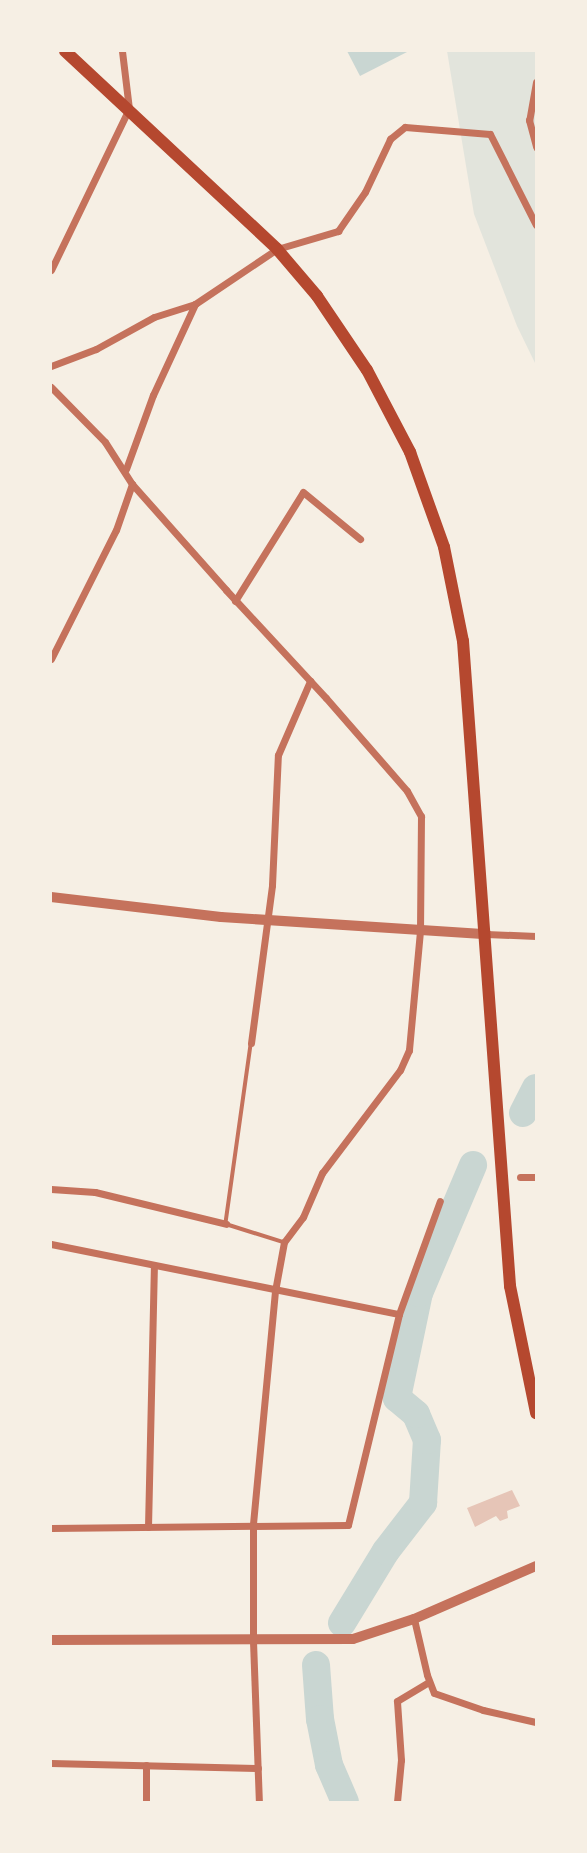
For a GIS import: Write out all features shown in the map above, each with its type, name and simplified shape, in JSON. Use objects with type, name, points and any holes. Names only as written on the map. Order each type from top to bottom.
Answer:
[{"type":"main road","points":[[65,51],[277,249],[317,296],[367,370],[410,452],[444,547],[463,641],[510,1286],[536,1413]]},
{"type":"street","points":[[51,270],[130,109],[122,51]]},
{"type":"street","points":[[536,82],[529,120],[536,147]]},
{"type":"street","points":[[51,366],[96,349],[154,317],[195,303],[277,249],[338,231],[365,192],[390,139],[405,127],[490,134],[536,225]]},
{"type":"street","points":[[126,469],[153,395],[195,303]]},
{"type":"street","points":[[51,387],[105,442],[126,469],[132,484],[407,792],[421,816],[420,931],[409,1050],[400,1070],[322,1172],[303,1217],[284,1242],[275,1291],[253,1525],[253,1641],[259,1802]]},
{"type":"street","points":[[51,659],[116,530],[132,484]]},
{"type":"street","points":[[236,601],[303,492],[360,539]]},
{"type":"street","points":[[251,1043],[272,886],[278,755],[310,681]]},
{"type":"street","points":[[51,897],[267,920],[536,936]]},
{"type":"street","points":[[520,1177],[536,1177]]},
{"type":"street","points":[[51,1189],[94,1192],[226,1224]]},
{"type":"street","points":[[51,1528],[348,1525],[400,1314],[440,1201]]},
{"type":"street","points":[[51,1244],[400,1314]]},
{"type":"street","points":[[148,1527],[154,1266]]},
{"type":"street","points":[[51,1640],[352,1639],[414,1619],[536,1566]]},
{"type":"street","points":[[414,1619],[434,1693],[484,1710],[536,1722]]},
{"type":"street","points":[[397,1802],[401,1760],[397,1701],[429,1682]]},
{"type":"street","points":[[51,1763],[258,1768]]},
{"type":"street","points":[[146,1765],[146,1802]]},
{"type":"lane","points":[[251,1043],[226,1224],[284,1242]]},
{"type":"shaded area","points":[[347,51],[409,51],[360,76]]},
{"type":"shaded area","points":[[447,51],[536,51],[536,365],[517,326],[474,214]]},
{"type":"building","points":[[512,1490],[520,1506],[507,1511],[508,1518],[500,1521],[496,1516],[475,1527],[467,1508]]},
{"type":"waterway","points":[[523,1113],[536,1088]]},
{"type":"waterway","points":[[342,1623],[386,1551],[423,1503],[427,1440],[416,1414],[397,1398],[419,1293],[473,1165]]},
{"type":"waterway","points":[[316,1665],[320,1719],[329,1765],[345,1802]]}]
